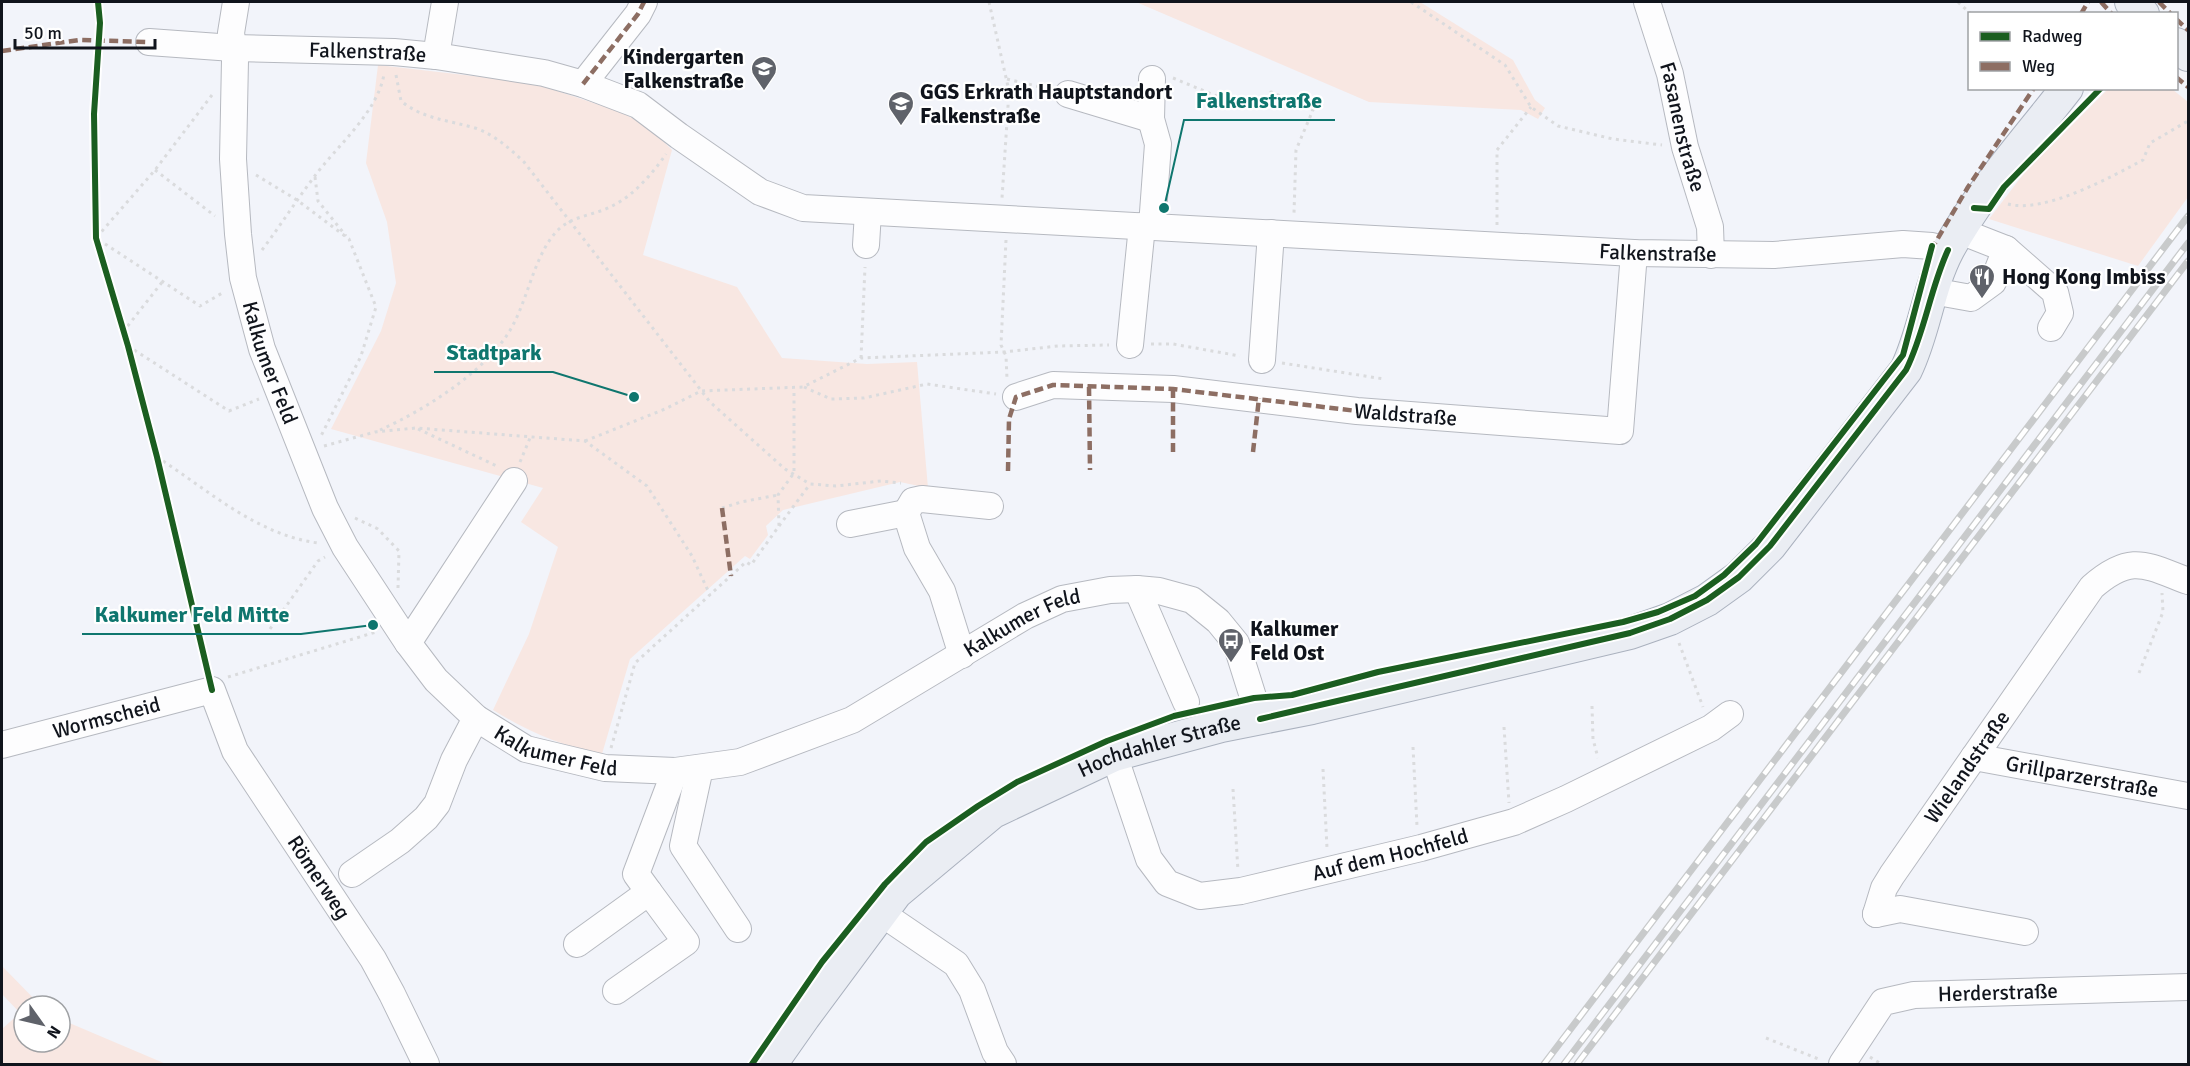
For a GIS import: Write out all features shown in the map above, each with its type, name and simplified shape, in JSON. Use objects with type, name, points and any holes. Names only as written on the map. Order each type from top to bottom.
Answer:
[{"type":"main road","name":"Hochdahler Straße","points":[[771,1065],[896,893],[993,812],[1114,755],[1221,726],[1260,719],[1630,633],[1670,619],[1707,600],[1739,577],[1770,546],[1906,370],[1917,347],[1932,291],[1954,241],[1982,195],[2065,90]]},
{"type":"street","name":"Kalkumer Feld","points":[[236,2],[231,33],[234,58],[233,159],[238,234],[243,278],[262,349],[278,392],[309,453],[325,508],[345,547],[401,634],[436,680],[476,718],[526,749],[605,768],[688,769],[740,762],[852,720],[1025,616],[1062,599],[1110,590],[1137,589],[1159,591],[1192,600],[1218,621],[1236,644],[1260,719]]},
{"type":"street","points":[[436,56],[444,2]]},
{"type":"street","points":[[583,84],[638,14],[644,2]]},
{"type":"street","name":"Fasanenstraße","points":[[1647,2],[1670,74],[1685,147],[1710,227],[1711,255]]},
{"type":"street","name":"Falkenstraße","points":[[149,42],[234,58],[389,62],[436,56],[544,73],[583,84],[638,105],[760,192],[802,208],[1634,253],[1774,255],[1862,246],[1903,244],[1932,246],[1954,241],[2006,249],[2055,292],[2060,313],[2051,328]]},
{"type":"street","points":[[1130,345],[1158,144],[1151,119],[1152,79]]},
{"type":"street","points":[[1068,94],[1151,119]]},
{"type":"street","points":[[866,245],[868,212]]},
{"type":"street","points":[[1262,360],[1282,233]]},
{"type":"street","points":[[1932,291],[1971,298],[1993,282],[2006,249]]},
{"type":"street","name":"Waldstraße","points":[[1016,397],[1053,385],[1173,389],[1357,411],[1620,431],[1634,253]]},
{"type":"street","points":[[401,634],[515,478]]},
{"type":"street","points":[[850,524],[910,507],[922,499],[990,506]]},
{"type":"street","points":[[910,507],[917,548],[942,591],[963,655]]},
{"type":"street","name":"Wielandstraße","points":[[2025,932],[1900,909],[1876,914],[1884,888],[1892,875],[2091,587],[2108,573],[2127,564],[2147,565],[2179,578]]},
{"type":"street","points":[[1137,589],[1186,702]]},
{"type":"street","name":"Wormscheid","points":[[2,745],[217,684]]},
{"type":"street","name":"Römerweg","points":[[217,684],[235,751],[373,959],[393,994],[426,1065]]},
{"type":"street","points":[[352,874],[400,841],[432,811],[437,804],[454,760],[476,718]]},
{"type":"street","name":"Auf dem Hochfeld","points":[[1114,755],[1149,859],[1167,883],[1200,896],[1241,891],[1421,848],[1514,822],[1566,799],[1721,721]]},
{"type":"street","name":"Grillparzerstraße","points":[[1974,757],[2188,796]]},
{"type":"street","points":[[616,992],[686,942],[636,874],[688,769]]},
{"type":"street","points":[[688,769],[683,846],[738,929]]},
{"type":"street","points":[[577,944],[649,892]]},
{"type":"street","points":[[881,913],[956,964],[972,990],[995,1052],[1003,1065]]},
{"type":"street","name":"Herderstraße","points":[[1842,1065],[1882,1002],[1914,995],[2188,987]]},
{"type":"path","points":[[989,2],[1009,91],[1002,175],[1006,231],[1001,345],[1005,354]]},
{"type":"path","points":[[1411,2],[1505,65],[1531,107],[1558,126],[1613,139],[1685,147]]},
{"type":"path","points":[[234,58],[155,170],[96,238],[200,306],[243,278],[314,176],[366,116],[383,83],[389,62]]},
{"type":"path","points":[[389,62],[401,102],[427,117],[476,129],[499,139],[524,162],[710,402],[785,469],[810,484],[836,486],[881,482],[915,483],[910,507]]},
{"type":"path","points":[[1152,79],[1163,74],[1226,100],[1229,96],[1255,108],[1271,92],[1313,110],[1296,150],[1282,233]]},
{"type":"path","points":[[1006,79],[1068,94]]},
{"type":"path","points":[[1497,244],[1497,150],[1531,107]]},
{"type":"path","points":[[1982,195],[2015,206],[2043,204],[2085,188],[2143,160],[2150,142],[2188,121]]},
{"type":"path","points":[[375,432],[407,418],[484,363],[514,325],[547,242],[570,221],[615,205],[636,188],[658,165],[670,147]]},
{"type":"path","points":[[233,159],[297,200],[349,239]]},
{"type":"path","points":[[155,170],[238,234]]},
{"type":"path","points":[[309,453],[361,356],[376,308],[349,239],[318,201],[314,176]]},
{"type":"path","points":[[861,358],[866,245]]},
{"type":"path","points":[[123,332],[163,281]]},
{"type":"path","points":[[309,453],[335,442],[375,432],[416,428],[585,441],[665,409],[701,391],[794,389],[803,387],[861,358],[1005,354],[1058,346],[1173,344],[1384,379]]},
{"type":"path","points":[[128,346],[229,411],[278,392]]},
{"type":"path","points":[[803,387],[831,399],[864,399],[927,384],[1016,397]]},
{"type":"path","points":[[779,526],[778,495],[794,474],[794,389]]},
{"type":"path","points":[[416,428],[515,478],[530,438]]},
{"type":"path","points":[[585,441],[647,486],[692,556],[710,595]]},
{"type":"path","points":[[158,457],[258,524],[304,541],[345,547]]},
{"type":"path","points":[[605,768],[635,663],[746,562],[751,565],[810,484]]},
{"type":"path","points":[[722,508],[778,495]]},
{"type":"path","points":[[325,508],[343,512],[378,529],[399,551],[399,597]]},
{"type":"path","points":[[270,629],[318,561],[345,547]]},
{"type":"path","points":[[2139,673],[2163,612],[2161,596],[2179,578]]},
{"type":"path","points":[[1670,619],[1721,721]]},
{"type":"path","points":[[217,684],[401,634]]},
{"type":"path","points":[[1592,706],[1593,739],[1599,764]]},
{"type":"path","points":[[1504,727],[1508,799]]},
{"type":"path","points":[[1413,747],[1418,831]]},
{"type":"path","points":[[1323,769],[1327,850]]},
{"type":"path","points":[[1233,789],[1238,872]]},
{"type":"path","points":[[1766,1038],[1817,1058],[1828,1065]]},
{"type":"shaded area","points":[[1136,2],[1420,2],[1513,60],[1535,100],[1545,108],[1538,119],[1521,110],[1369,102]]},
{"type":"shaded area","points":[[378,65],[533,83],[621,112],[650,128],[672,150],[643,255],[737,287],[782,358],[867,364],[917,362],[928,488],[900,482],[783,510],[766,526],[768,535],[750,559],[745,556],[630,659],[602,754],[572,747],[546,737],[493,710],[529,634],[558,547],[521,522],[543,488],[331,429],[381,331],[396,283],[387,222],[366,163]]},
{"type":"shaded area","points":[[2107,90],[2173,90],[2188,102],[2188,197],[2138,266],[1989,219],[2025,172]]},
{"type":"shaded area","points":[[2,966],[29,994],[12,994],[12,1005],[2,994]]},
{"type":"shaded area","points":[[12,1020],[12,1054],[72,1054],[72,1024],[166,1064],[2,1064],[2,1029]]},
{"type":"railway","points":[[1544,1064],[2188,216]]},
{"type":"railway","points":[[1564,1064],[2188,243]]},
{"type":"railway","points":[[1577,1064],[2188,261]]},
{"type":"marked path","points":[[583,84],[638,14],[644,2]]},
{"type":"marked path","points":[[2082,12],[2088,2]]},
{"type":"marked path","points":[[2101,2],[2110,12]]},
{"type":"marked path","points":[[2159,2],[2169,12]]},
{"type":"marked path","points":[[2178,21],[2188,30]]},
{"type":"marked path","points":[[2,51],[79,40],[149,42]]},
{"type":"marked path","points":[[2178,79],[2188,87]]},
{"type":"marked path","points":[[1931,250],[1968,187],[2033,90]]},
{"type":"marked path","points":[[1008,471],[1009,419],[1016,397],[1053,385],[1173,389],[1357,411]]},
{"type":"marked path","points":[[1089,387],[1090,470]]},
{"type":"marked path","points":[[1173,389],[1173,456]]},
{"type":"marked path","points":[[1253,452],[1259,398]]},
{"type":"marked path","points":[[722,508],[731,576]]},
{"type":"cycle path","points":[[98,2],[100,23],[94,114],[96,238],[128,346],[157,457],[212,690]]},
{"type":"cycle path","points":[[1974,208],[1989,209],[2004,187],[2099,90]]},
{"type":"cycle path","points":[[752,1064],[822,962],[885,884],[926,842],[1017,782],[1107,741],[1174,716],[1254,698],[1292,695],[1378,672],[1623,622],[1658,612],[1695,596],[1724,575],[1756,544],[1903,355],[1932,246]]},
{"type":"cycle path","points":[[1260,719],[1630,633],[1670,619],[1707,600],[1739,577],[1770,546],[1906,370],[1913,356],[1948,250]]},
{"type":"place","name":"Kindergarten Falkenstraße","points":[[764,92]]},
{"type":"place","name":"GGS Erkrath Hauptstandort Falkenstraße","points":[[901,127]]},
{"type":"place","name":"Falkenstraße","points":[[1164,208]]},
{"type":"place","name":"Hong Kong Imbiss","points":[[1982,300]]},
{"type":"place","name":"Stadtpark","points":[[634,397]]},
{"type":"place","name":"Kalkumer Feld Mitte","points":[[373,625]]},
{"type":"place","name":"Kalkumer Feld Ost","points":[[1231,664]]}]
